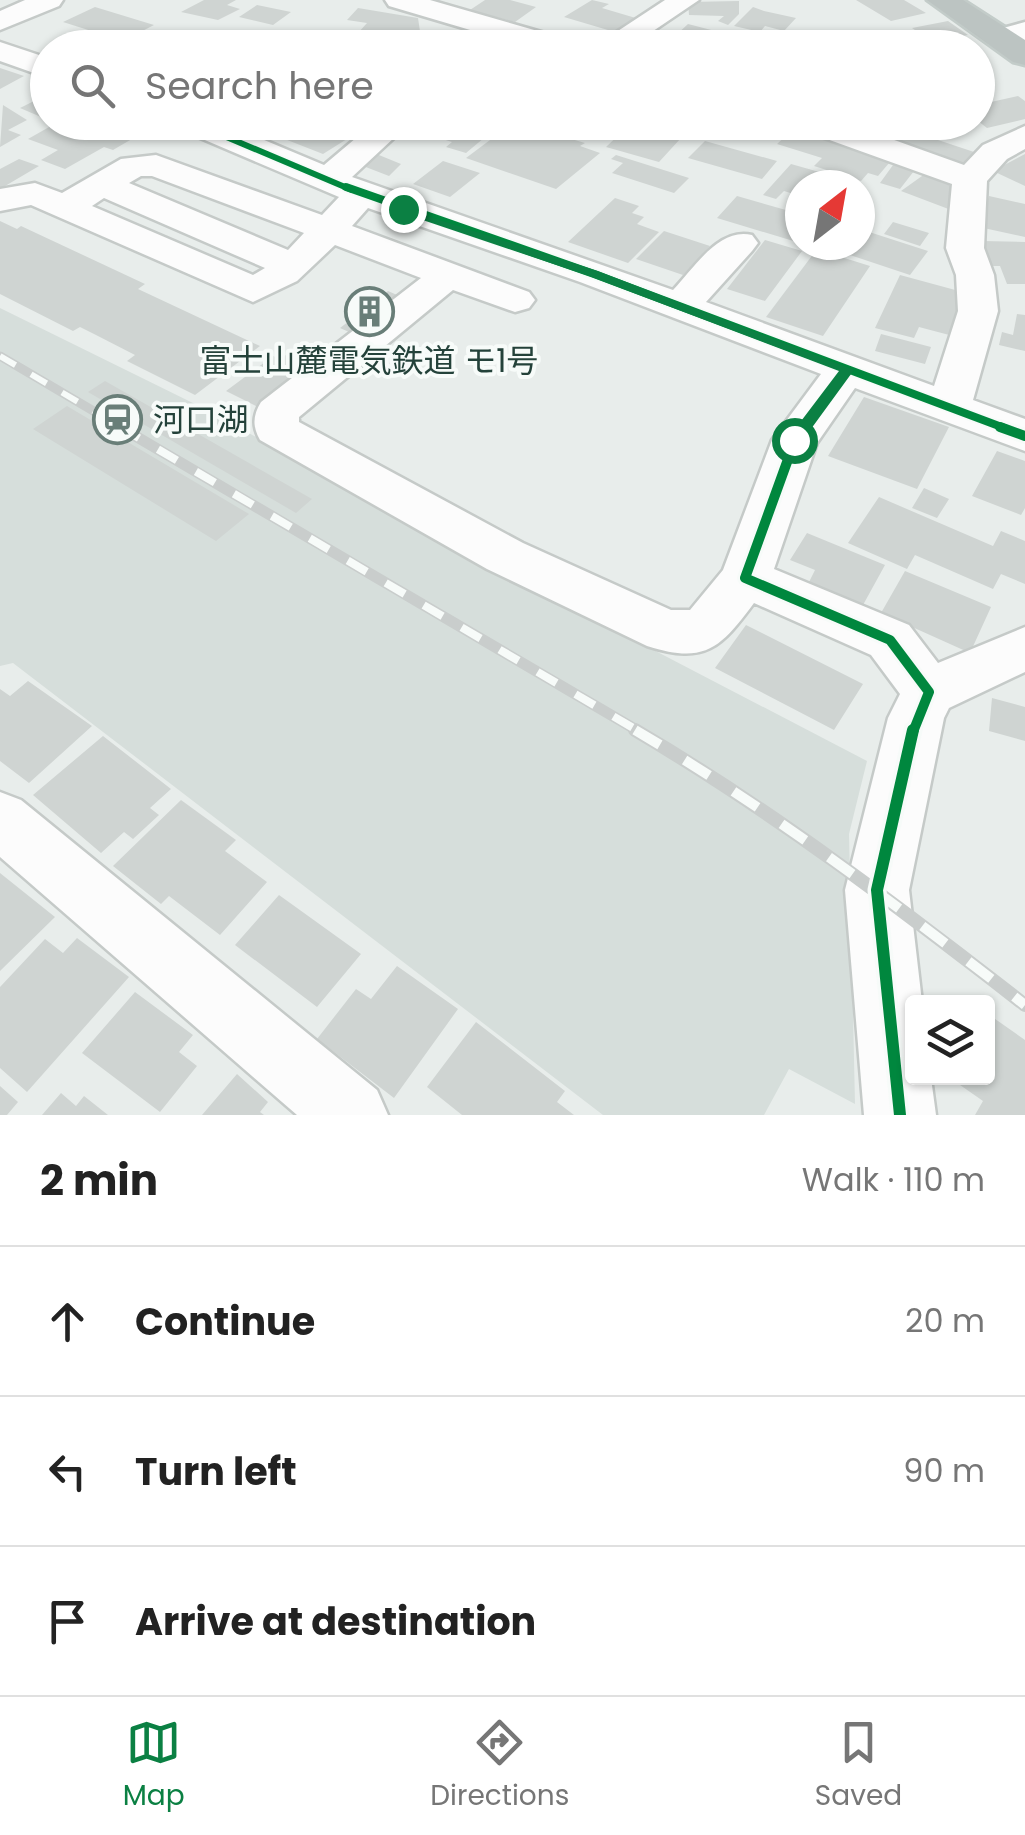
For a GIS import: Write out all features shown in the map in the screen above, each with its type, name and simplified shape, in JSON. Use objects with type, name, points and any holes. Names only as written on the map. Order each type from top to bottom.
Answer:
[{"type":"highway","points":[[942,0],[1017,41]]},
{"type":"street","points":[[0,21],[49,0]]},
{"type":"street","points":[[399,0],[494,30]]},
{"type":"street","points":[[636,30],[684,0]]},
{"type":"street","points":[[0,51],[30,62]]},
{"type":"street","points":[[949,408],[978,311],[966,248],[970,179],[995,152],[1025,136]]},
{"type":"street","points":[[233,140],[334,183],[680,306],[1025,436]]},
{"type":"street","points":[[266,206],[334,183],[377,140]]},
{"type":"street","points":[[861,140],[970,179]]},
{"type":"street","points":[[64,207],[132,166],[148,164],[515,300]]},
{"type":"street","points":[[0,200],[35,194],[242,288],[262,287],[291,265],[326,229],[334,183]]},
{"type":"street","points":[[102,185],[291,265]]},
{"type":"street","points":[[680,306],[739,243]]},
{"type":"street","points":[[442,272],[438,284],[278,412],[276,429],[505,556],[666,630],[704,630],[746,578],[794,440],[847,370]]},
{"type":"street","points":[[746,578],[890,640],[929,692]]},
{"type":"street","points":[[900,1115],[878,890],[916,718],[929,692],[1025,648]]},
{"type":"street","points":[[0,819],[352,1115]]},
{"type":"shaded area","points":[[0,308],[199,406],[527,584],[867,761],[849,834],[855,1104],[789,1069],[764,1115],[603,1115],[13,663],[0,666]]},
{"type":"building","points":[[204,0],[236,0],[227,5],[240,9],[218,20],[181,12]]},
{"type":"building","points":[[485,0],[510,0],[536,7],[515,22],[470,10]]},
{"type":"building","points":[[592,0],[609,4],[602,8],[639,19],[622,30],[608,30],[564,17]]},
{"type":"building","points":[[856,0],[904,0],[926,13],[891,21]]},
{"type":"building","points":[[739,1],[739,14],[728,25],[718,21],[724,16],[689,15],[688,2]]},
{"type":"building","points":[[257,5],[291,12],[273,25],[239,17]]},
{"type":"building","points":[[95,7],[154,25],[144,30],[88,30],[63,22]]},
{"type":"building","points":[[753,7],[796,18],[785,30],[734,26]]},
{"type":"building","points":[[358,8],[418,18],[420,30],[361,30],[367,23],[347,20]]},
{"type":"building","points":[[948,21],[961,30],[915,30],[912,28]]},
{"type":"building","points":[[688,24],[711,30],[682,30]]},
{"type":"building","points":[[0,68],[24,76],[0,89]]},
{"type":"building","points":[[1018,96],[1025,101],[1025,119],[995,126],[995,101]]},
{"type":"building","points":[[3,105],[27,120],[8,130],[21,135],[0,147]]},
{"type":"building","points":[[31,140],[130,140],[113,150],[104,147],[65,169],[41,160],[58,150]]},
{"type":"building","points":[[287,140],[345,140],[323,154]]},
{"type":"building","points":[[446,140],[482,140],[466,153],[446,147],[452,142]]},
{"type":"building","points":[[490,140],[575,140],[600,153],[556,189],[466,158]]},
{"type":"building","points":[[613,140],[679,140],[659,162],[606,147]]},
{"type":"building","points":[[781,140],[841,140],[895,156],[878,176],[875,170],[827,170],[814,166],[822,158],[777,144]]},
{"type":"building","points":[[884,140],[938,140],[977,153],[957,168]]},
{"type":"building","points":[[705,141],[777,161],[762,179],[688,158]]},
{"type":"building","points":[[374,153],[401,164],[389,176],[358,164]]},
{"type":"building","points":[[1025,154],[1025,186],[993,171]]},
{"type":"building","points":[[616,155],[689,178],[674,193],[612,173],[623,163],[611,159]]},
{"type":"building","points":[[19,159],[39,166],[0,189],[0,169]]},
{"type":"building","points":[[443,161],[480,173],[450,197],[413,184]]},
{"type":"building","points":[[791,164],[812,170],[786,170]]},
{"type":"building","points":[[893,165],[914,171],[900,189],[880,183]]},
{"type":"building","points":[[785,171],[785,191],[776,199],[763,195]]},
{"type":"building","points":[[929,171],[960,183],[959,213],[901,191]]},
{"type":"building","points":[[737,196],[785,210],[785,238],[717,218]]},
{"type":"building","points":[[989,196],[1025,204],[1025,237],[979,227]]},
{"type":"building","points":[[615,198],[639,206],[632,213],[644,217],[637,224],[659,232],[628,263],[568,242]]},
{"type":"building","points":[[0,221],[17,229],[21,226],[145,284],[138,289],[260,346],[195,395],[127,361],[135,355],[80,327],[73,331],[0,294]]},
{"type":"building","points":[[893,222],[929,233],[920,246],[884,234]]},
{"type":"building","points":[[664,231],[710,246],[683,275],[636,259]]},
{"type":"building","points":[[875,234],[928,251],[910,275],[865,260],[875,260]]},
{"type":"building","points":[[765,240],[785,246],[785,260],[795,260],[765,301],[727,289]]},
{"type":"building","points":[[982,241],[1025,242],[1025,284],[1007,284],[1000,266],[992,266]]},
{"type":"building","points":[[809,260],[851,260],[870,266],[823,336],[766,317]]},
{"type":"building","points":[[900,275],[970,294],[953,336],[919,327],[914,338],[875,328]]},
{"type":"building","name":"富士山麓電気鉄道 モ1号","points":[[388,291],[397,295],[349,332],[340,328]]},
{"type":"building","points":[[1017,314],[1025,315],[1025,351],[999,345],[1002,332],[1013,335]]},
{"type":"building","points":[[881,334],[931,347],[925,364],[875,351]]},
{"type":"building","points":[[289,353],[310,363],[302,369],[308,372],[260,408],[226,391],[273,356],[280,359]]},
{"type":"building","points":[[105,381],[312,499],[296,513],[88,392]]},
{"type":"building","points":[[864,397],[949,427],[917,489],[828,456]]},
{"type":"building","points":[[67,406],[249,514],[216,541],[33,429]]},
{"type":"building","points":[[997,451],[1025,461],[1025,508],[1021,515],[972,496]]},
{"type":"building","points":[[924,488],[949,499],[937,518],[912,508]]},
{"type":"building","points":[[879,497],[993,546],[1001,531],[1025,541],[1025,584],[1001,574],[993,589],[915,555],[907,569],[848,543]]},
{"type":"building","points":[[807,533],[885,565],[863,605],[809,582],[815,570],[790,560]]},
{"type":"building","points":[[905,571],[991,607],[970,653],[881,613]]},
{"type":"building","points":[[746,625],[863,684],[834,730],[715,668]]},
{"type":"building","points":[[28,681],[92,726],[29,783],[0,761],[0,689],[10,696]]},
{"type":"building","points":[[992,698],[1025,707],[1025,741],[989,731]]},
{"type":"building","points":[[103,736],[171,789],[150,808],[159,815],[133,839],[124,832],[101,853],[33,795]]},
{"type":"building","points":[[181,800],[236,840],[225,851],[267,882],[220,935],[169,896],[161,904],[113,866]]},
{"type":"building","points":[[0,873],[55,917],[0,971]]},
{"type":"building","points":[[279,895],[361,954],[317,1007],[235,945]]},
{"type":"building","points":[[77,938],[129,977],[27,1092],[0,1068],[0,987],[45,939],[63,953]]},
{"type":"building","points":[[397,966],[458,1009],[394,1098],[317,1039],[356,989],[371,999]]},
{"type":"building","points":[[135,992],[193,1035],[179,1052],[197,1066],[160,1112],[82,1053]]},
{"type":"building","points":[[995,1019],[1025,1040],[1025,1115],[975,1115],[983,1101],[960,1085],[995,1085]]},
{"type":"building","points":[[476,1022],[565,1091],[557,1102],[574,1115],[462,1115],[427,1087]]},
{"type":"building","points":[[237,1074],[268,1102],[260,1112],[264,1115],[202,1115]]},
{"type":"building","points":[[0,1086],[18,1102],[7,1115],[0,1115]]},
{"type":"building","points":[[61,1093],[76,1106],[84,1096],[108,1115],[42,1115]]},
{"type":"railway","points":[[0,356],[124,429]]},
{"type":"railway","points":[[120,427],[640,732]]},
{"type":"railway","points":[[635,730],[786,827],[1025,1005]]},
{"type":"cycle path","points":[[234,140],[362,194],[594,274],[1025,436]]},
{"type":"cycle path","points":[[847,369],[795,440],[745,578],[890,640],[929,692],[916,718],[877,890],[900,1115]]},
{"type":"place","name":"富士山麓電気鉄道 モ1号","points":[[369,311]]},
{"type":"place","name":"河口湖","points":[[118,420]]},
{"type":"route","points":[[403,209],[594,274],[847,370],[794,440]]}]
